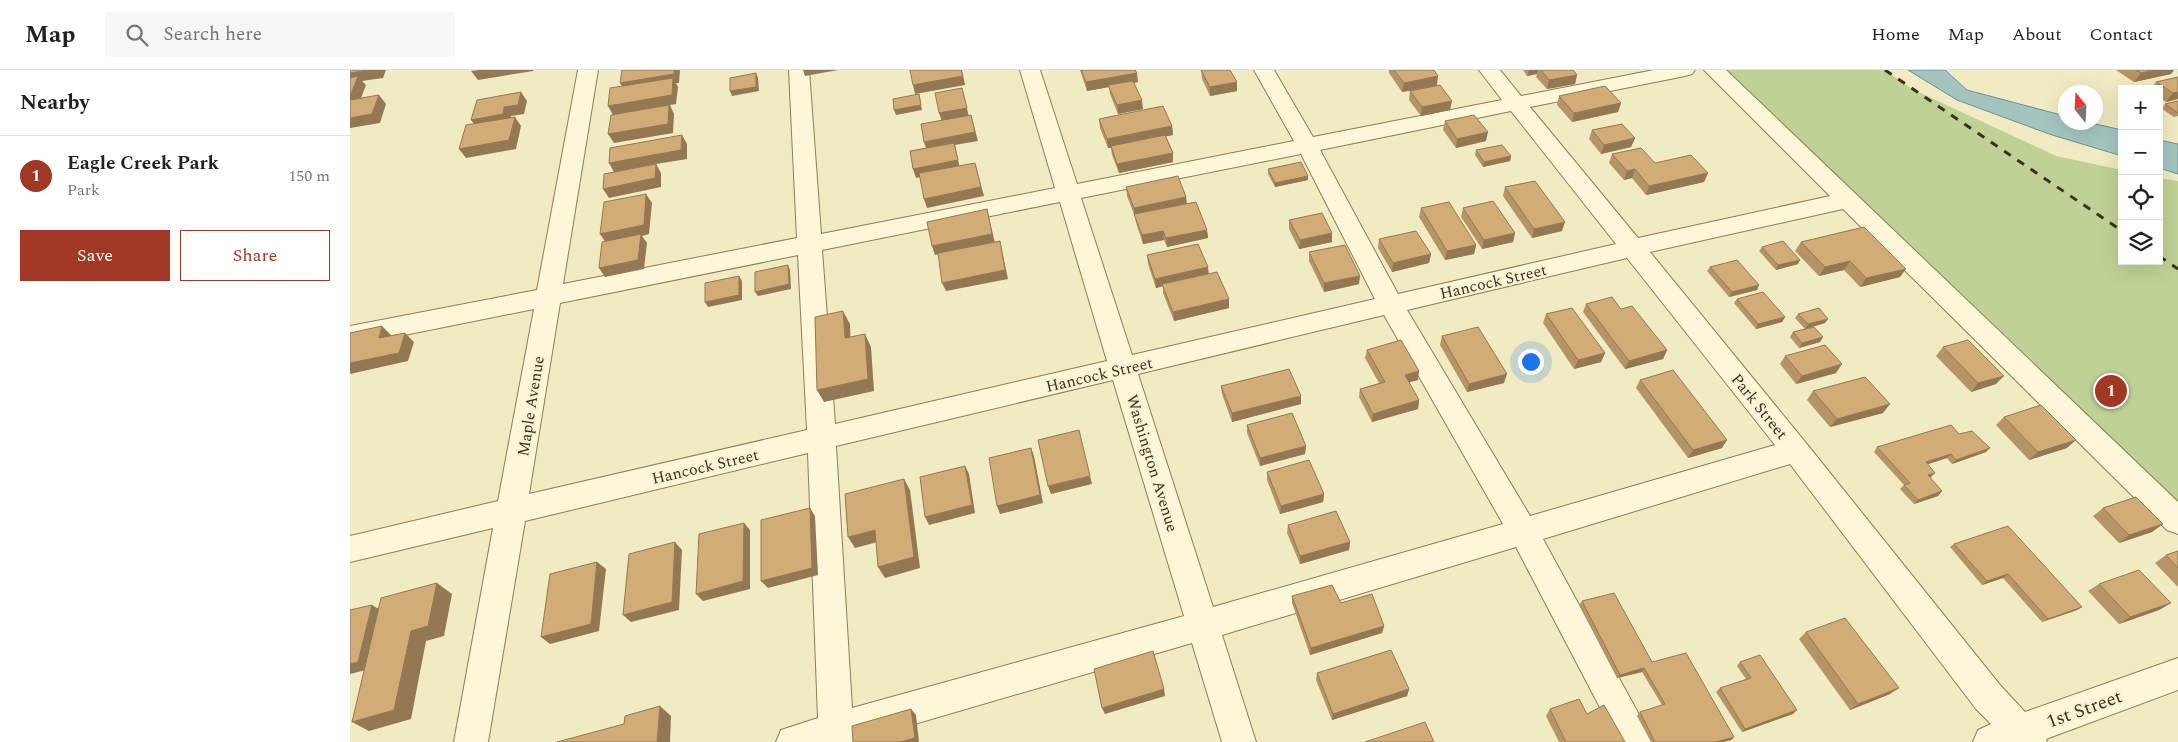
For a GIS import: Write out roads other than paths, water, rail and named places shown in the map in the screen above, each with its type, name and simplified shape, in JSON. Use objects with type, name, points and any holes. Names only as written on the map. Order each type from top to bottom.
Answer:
[{"type":"street","name":"Maple Avenue","points":[[471,742],[513,511],[588,70]]},
{"type":"street","points":[[800,70],[822,438],[835,736]]},
{"type":"street","name":"Washington Avenue","points":[[1030,70],[1239,742]]},
{"type":"street","points":[[1264,70],[1308,147],[1391,305],[1523,531],[1637,742]]},
{"type":"street","name":"Park Street","points":[[1490,70],[1796,451],[1988,697],[2026,736]]},
{"type":"street","points":[[350,336],[1068,192],[1308,147],[1685,70]]},
{"type":"street","points":[[1714,70],[2178,521]]},
{"type":"street","name":"Hancock Street","points":[[350,549],[1632,248],[1848,200]]},
{"type":"street","points":[[793,742],[835,736],[1204,625],[1796,451]]},
{"type":"street","name":"1st Street","points":[[1990,742],[2026,736],[2178,674]]},
{"type":"water","points":[[1908,70],[1945,70],[1967,90],[2058,114],[2058,130],[2103,130],[2103,126],[2118,129],[2118,155],[2049,134],[1957,100]]},
{"type":"water","points":[[2163,141],[2178,144],[2178,174],[2163,169]]},
{"type":"railway","points":[[1885,70],[2118,228]]},
{"type":"railway","points":[[2163,259],[2178,269]]},
{"type":"place","name":"Eagle Creek Park","points":[[2111,391]]}]
